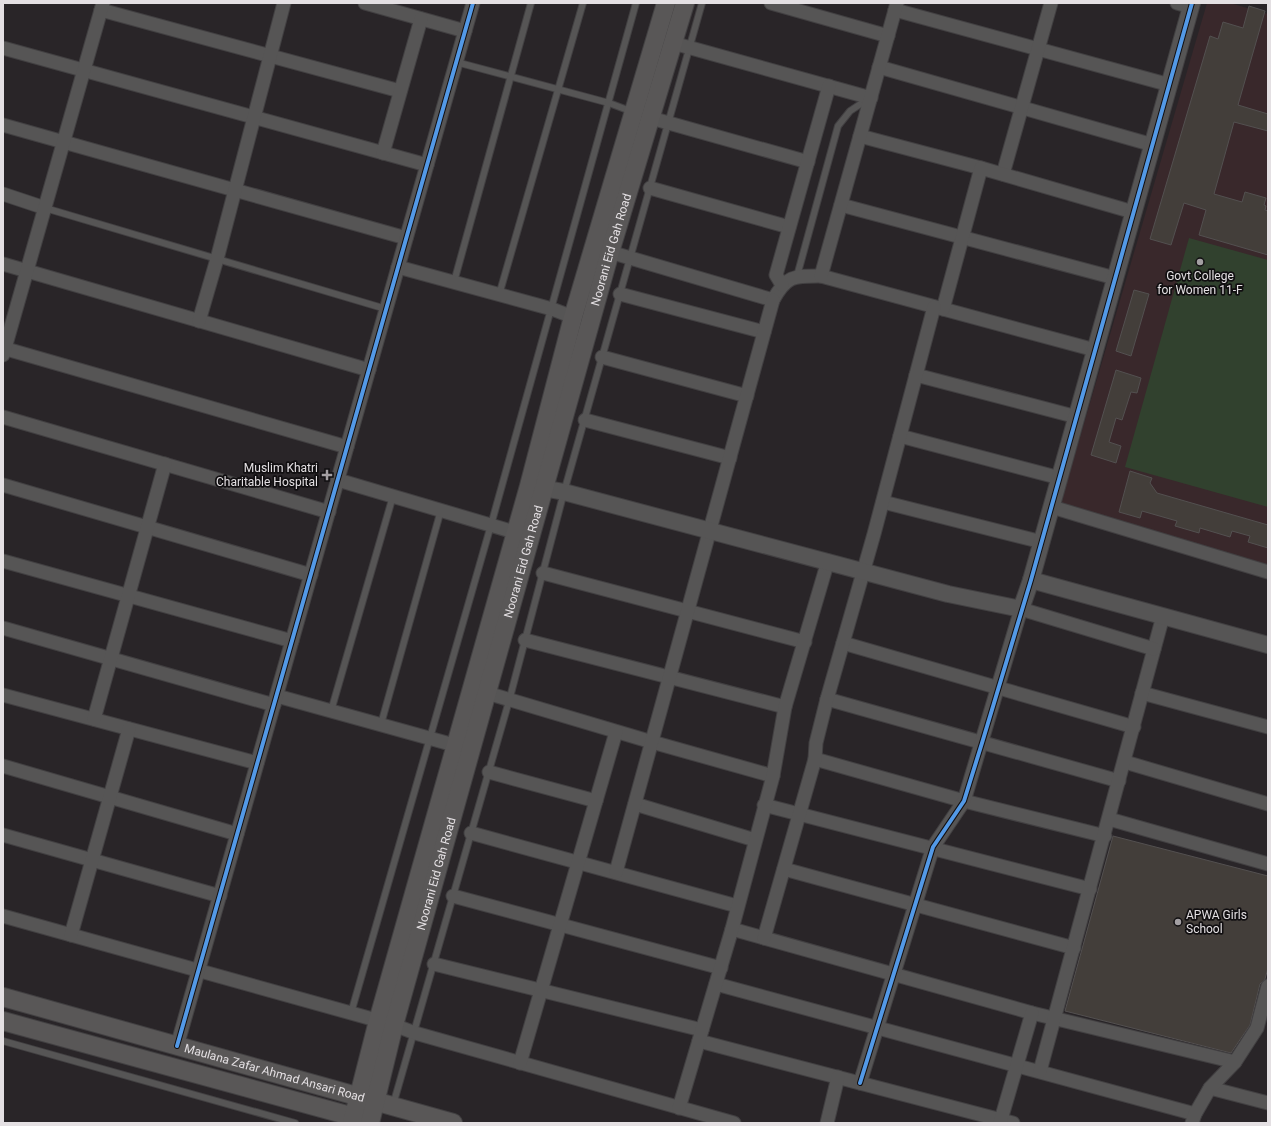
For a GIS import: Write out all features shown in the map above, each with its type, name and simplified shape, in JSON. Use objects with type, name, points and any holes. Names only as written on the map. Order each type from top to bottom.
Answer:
[{"type":"main road","name":"Noorani Eid Gah Road","points":[[364,1122],[368,1098],[454,745],[514,532],[536,487],[610,252],[643,115],[666,3]]},
{"type":"main road","name":"Noorani Eid Gah Road","points":[[386,1023],[487,693],[536,487],[573,317],[643,115],[681,45],[685,3]]},
{"type":"main road","name":"Maulana Zafar Ahmad Ansari Road","points":[[3,997],[453,1123]]},
{"type":"main road","name":"Maulana Zafar Ahmad Ansari Road","points":[[3,1021],[364,1122]]},
{"type":"street","points":[[199,320],[217,259],[269,55],[284,3]]},
{"type":"street","points":[[365,3],[465,31]]},
{"type":"street","points":[[178,1046],[473,3]]},
{"type":"street","points":[[771,3],[888,36]]},
{"type":"street","points":[[1003,174],[1051,3]]},
{"type":"street","points":[[860,1083],[933,847],[964,801],[982,743],[1052,507],[1133,212],[1170,85],[1187,4]]},
{"type":"street","points":[[347,447],[4,350],[102,6],[269,55],[400,91]]},
{"type":"street","points":[[821,276],[896,7],[1038,50],[1170,85]]},
{"type":"street","points":[[383,153],[421,19]]},
{"type":"street","points":[[681,45],[871,98]]},
{"type":"street","points":[[3,48],[427,165]]},
{"type":"street","points":[[879,67],[1153,145]]},
{"type":"street","points":[[782,285],[776,275],[829,86]]},
{"type":"street","points":[[643,115],[808,162]]},
{"type":"street","points":[[3,125],[406,238]]},
{"type":"street","points":[[860,136],[1003,174],[1133,212]]},
{"type":"street","points":[[764,938],[816,759],[816,743],[827,699],[883,502],[916,374],[962,237],[981,168]]},
{"type":"street","points":[[650,188],[789,227]]},
{"type":"street","points":[[3,194],[45,208]]},
{"type":"street","points":[[841,205],[1115,278]]},
{"type":"street","points":[[610,252],[773,300]]},
{"type":"street","points":[[3,264],[369,370]]},
{"type":"street","points":[[398,267],[552,309],[573,317]]},
{"type":"street","points":[[616,872],[773,300],[782,285],[797,276],[821,276],[1096,350]]},
{"type":"street","points":[[620,294],[764,332]]},
{"type":"street","points":[[602,357],[746,396]]},
{"type":"street","points":[[916,374],[1077,417]]},
{"type":"street","points":[[3,417],[329,512]]},
{"type":"street","points":[[585,420],[730,458]]},
{"type":"street","points":[[900,436],[1060,478]]},
{"type":"street","points":[[94,719],[112,659],[146,527],[165,464]]},
{"type":"street","points":[[338,480],[514,532]]},
{"type":"street","points":[[3,486],[311,575]]},
{"type":"street","points":[[536,487],[564,492],[948,594],[1021,609],[1154,649]]},
{"type":"street","points":[[883,502],[1042,542]]},
{"type":"street","points":[[1052,507],[1268,572]]},
{"type":"street","points":[[3,561],[292,641]]},
{"type":"street","points":[[679,1108],[732,928],[773,776],[785,707],[828,561]]},
{"type":"street","points":[[543,573],[805,642]]},
{"type":"street","points":[[1031,580],[1268,645]]},
{"type":"street","points":[[1040,1071],[1105,836],[1163,616]]},
{"type":"street","points":[[3,628],[112,659],[275,700],[331,711],[454,745]]},
{"type":"street","points":[[525,640],[785,707]]},
{"type":"street","points":[[843,643],[1134,727]]},
{"type":"street","points":[[487,693],[616,732],[773,776]]},
{"type":"street","points":[[1142,693],[1268,728]]},
{"type":"street","points":[[3,695],[258,763]]},
{"type":"street","points":[[827,699],[1119,781]]},
{"type":"street","points":[[71,935],[129,729]]},
{"type":"street","points":[[520,1063],[616,732]]},
{"type":"street","points":[[816,759],[964,801],[1105,836]]},
{"type":"street","points":[[1125,762],[1268,804]]},
{"type":"street","points":[[3,766],[237,834]]},
{"type":"street","points":[[489,772],[596,801]]},
{"type":"street","points":[[635,804],[755,840]]},
{"type":"street","points":[[764,805],[933,847],[1090,889]]},
{"type":"street","points":[[1109,819],[1268,864]]},
{"type":"street","points":[[471,833],[737,906]]},
{"type":"street","points":[[3,835],[220,896]]},
{"type":"street","points":[[784,868],[1074,948]]},
{"type":"street","points":[[453,896],[721,968]]},
{"type":"street","points":[[3,916],[199,970],[386,1023],[415,1034],[734,1123]]},
{"type":"street","points":[[732,928],[1032,1013],[1235,1062]]},
{"type":"street","points":[[434,964],[541,990],[838,1077],[1005,1122],[1017,1065],[1032,1013]]},
{"type":"street","points":[[716,984],[1040,1071],[1193,1118],[1210,1088],[1235,1062],[1262,1030],[1268,986]]},
{"type":"street","points":[[826,1123],[838,1077]]},
{"type":"street","points":[[1210,1088],[1268,1103]]},
{"type":"lane","points":[[454,282],[531,3]]},
{"type":"lane","points":[[499,295],[583,3]]},
{"type":"lane","points":[[351,1014],[552,309],[636,3]]},
{"type":"lane","points":[[393,1106],[415,1034],[489,772],[564,492],[668,123],[681,45],[702,3]]},
{"type":"lane","points":[[456,62],[609,103],[643,115]]},
{"type":"lane","points":[[797,276],[838,126],[850,111],[871,98]]},
{"type":"lane","points":[[45,208],[386,309]]},
{"type":"lane","points":[[331,711],[393,496]]},
{"type":"lane","points":[[381,724],[441,510]]},
{"type":"lane","points":[[3,1041],[295,1123]]},
{"type":"shaded area","name":"Govt College for Women 11-F","points":[[1207,3],[1230,3],[1268,14],[1268,572],[1059,509]]},
{"type":"green space","points":[[1189,238],[1268,260],[1268,507],[1125,467]]},
{"type":"building","points":[[1249,6],[1265,11],[1238,105],[1268,114],[1268,131],[1234,122],[1214,194],[1242,202],[1245,192],[1266,198],[1264,205],[1266,206],[1265,210],[1268,211],[1268,255],[1199,235],[1206,210],[1184,203],[1171,245],[1150,239],[1210,36],[1218,39],[1223,22],[1243,28]]},
{"type":"building","points":[[1134,290],[1149,294],[1131,356],[1116,351]]},
{"type":"building","points":[[1116,370],[1141,378],[1137,393],[1131,392],[1122,420],[1116,418],[1109,442],[1121,446],[1116,463],[1091,455]]},
{"type":"building","points":[[1130,471],[1152,478],[1150,483],[1157,493],[1268,525],[1268,548],[1248,542],[1250,536],[1232,531],[1230,537],[1200,528],[1199,533],[1175,526],[1177,521],[1142,511],[1140,518],[1119,512]]},
{"type":"building","name":"APWA Girls School","points":[[1113,836],[1268,876],[1268,968],[1265,979],[1260,984],[1250,1025],[1231,1053],[1065,1011]]},
{"type":"cycle path","points":[[177,1046],[473,3]]},
{"type":"cycle path","points":[[860,1083],[933,847],[964,801],[982,743],[1031,580],[1192,3]]},
{"type":"place","name":"Govt College for Women 11-F","points":[[1200,262]]},
{"type":"place","name":"Muslim Khatri Charitable Hospital","points":[[327,475]]},
{"type":"place","name":"APWA Girls School","points":[[1178,922]]}]
